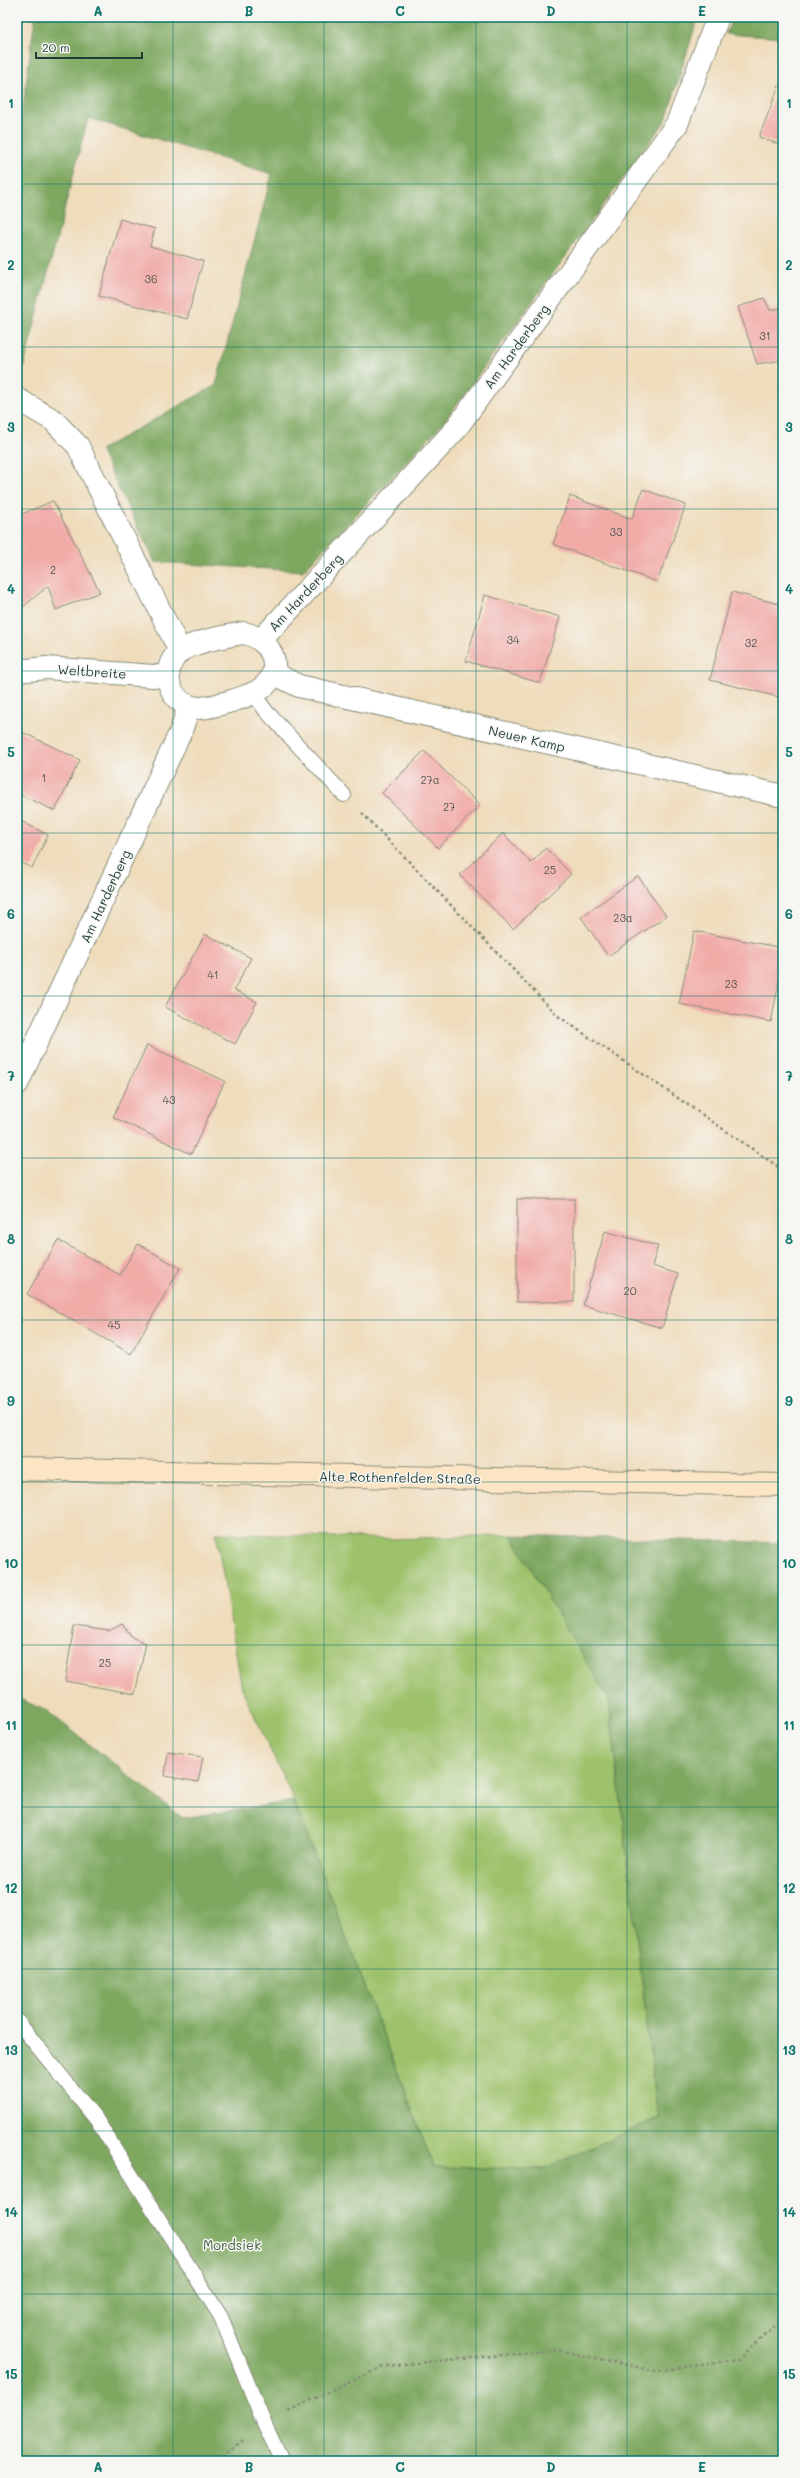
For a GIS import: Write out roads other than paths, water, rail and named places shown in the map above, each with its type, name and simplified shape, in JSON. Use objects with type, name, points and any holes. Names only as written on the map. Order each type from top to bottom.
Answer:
[{"type":"street","name":"Am Harderberg","points":[[262,639],[459,423],[677,124],[718,17]]},
{"type":"street","points":[[17,399],[53,420],[78,446],[180,652]]},
{"type":"street","points":[[253,634],[262,639],[273,655],[273,674],[262,689],[208,706],[189,706],[173,695],[167,677],[169,667],[180,652],[189,647],[234,635],[253,634]]},
{"type":"street","name":"Weltbreite","points":[[17,671],[46,668],[167,677]]},
{"type":"street","name":"Neuer Kamp","points":[[273,674],[299,686],[783,796]]},
{"type":"street","name":"Am Harderberg","points":[[17,1084],[178,738],[189,706]]},
{"type":"street","name":"Alte Rothenfelder Straße","points":[[17,1470],[783,1485]]},
{"type":"lane","points":[[253,693],[266,711],[344,795]]},
{"type":"lane","points":[[17,2021],[96,2119],[220,2317],[264,2423],[282,2461]]},
{"type":"park label","name":"Mordsiek","points":[[232,2244]]}]
